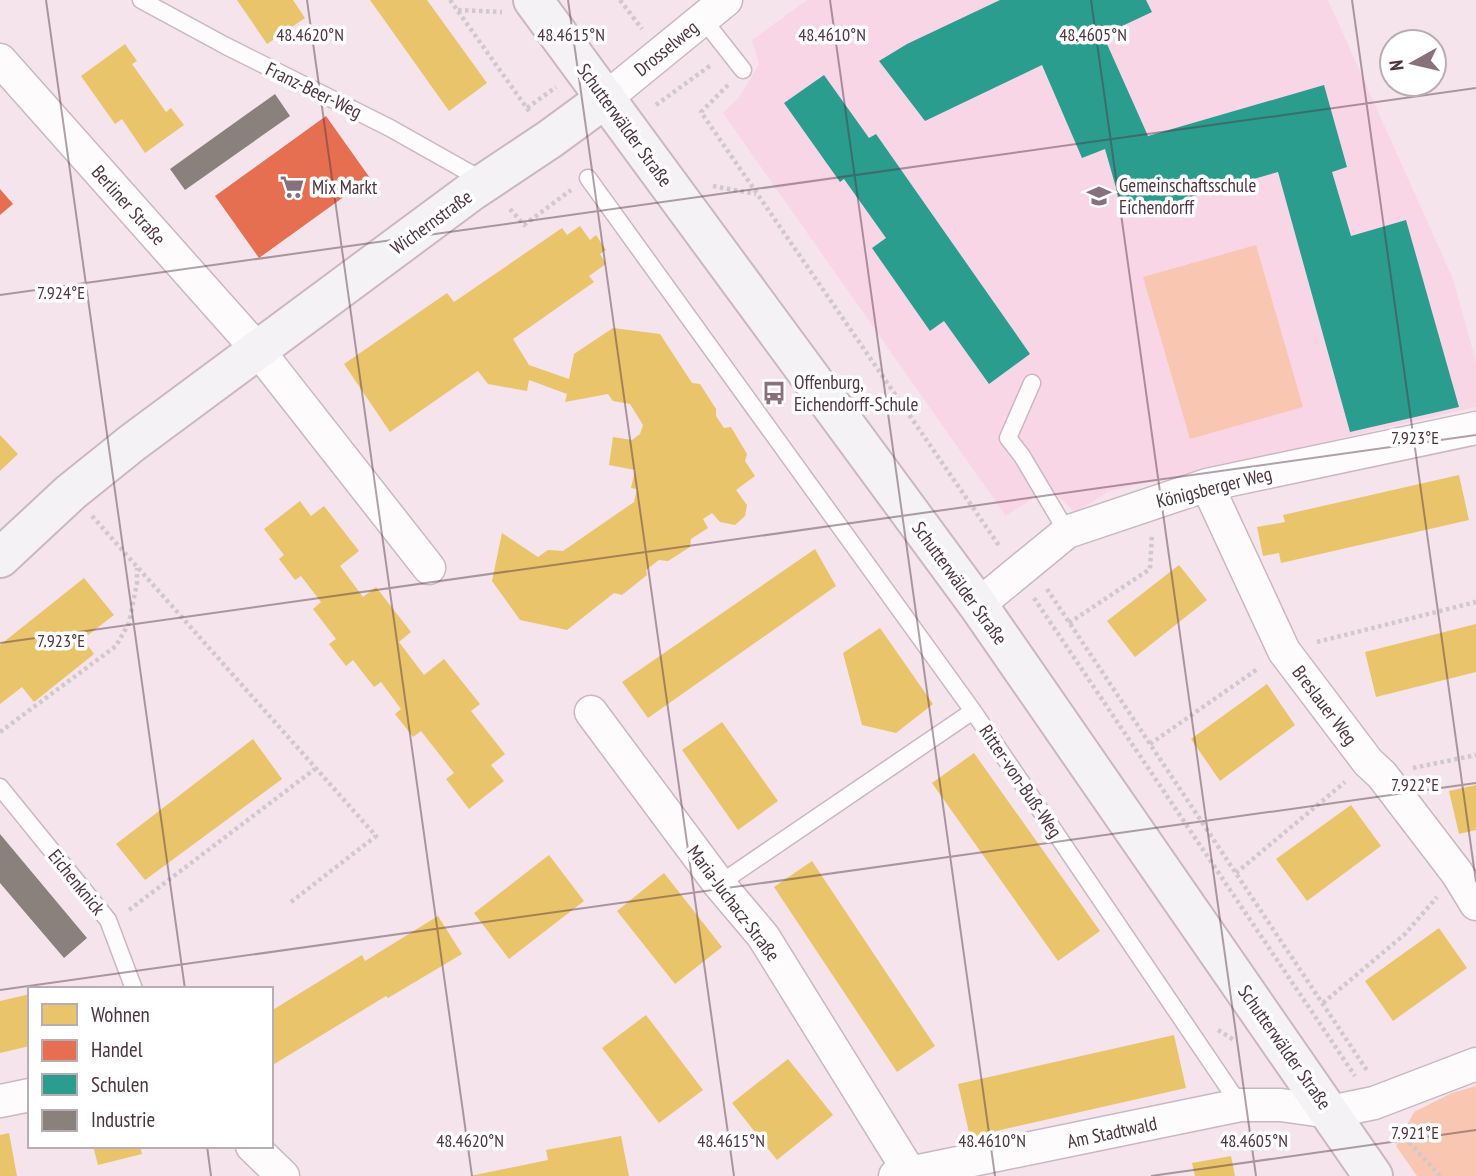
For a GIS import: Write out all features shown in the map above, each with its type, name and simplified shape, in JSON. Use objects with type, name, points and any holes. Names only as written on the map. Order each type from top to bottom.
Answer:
[{"type":"main road","name":"Schutterwälder Straße","points":[[533,0],[978,605],[1373,1176]]},
{"type":"main road","name":"Wichernstraße","points":[[0,558],[71,492],[257,349],[498,196],[550,139],[606,97]]},
{"type":"street","name":"Drosselweg","points":[[606,97],[714,9]]},
{"type":"street","name":"Berliner Straße","points":[[0,60],[257,349]]},
{"type":"street","points":[[257,349],[429,568]]},
{"type":"street","name":"Königsberger Weg","points":[[978,605],[1067,532],[1207,485],[1476,428]]},
{"type":"street","name":"Breslauer Weg","points":[[1207,485],[1284,651],[1457,873],[1476,904]]},
{"type":"street","name":"Maria-Juchacz-Straße","points":[[591,712],[719,884],[763,936],[903,1174]]},
{"type":"street","name":"Am Stadtwald","points":[[903,1174],[999,1166],[1240,1105],[1281,1105],[1330,1112],[1380,1101],[1476,1064]]},
{"type":"street","points":[[0,1101],[28,1095]]},
{"type":"street","points":[[254,1148],[283,1176]]},
{"type":"lane","name":"Franz-Beer-Weg","points":[[141,0],[390,128],[498,196]]},
{"type":"lane","points":[[714,9],[728,52],[743,70]]},
{"type":"lane","points":[[588,178],[973,711]]},
{"type":"lane","points":[[1032,383],[1008,438],[1022,456],[1067,532]]},
{"type":"lane","name":"Ritter-von-Buß-Weg","points":[[719,884],[973,711],[1240,1105]]},
{"type":"lane","name":"Eichenknick","points":[[0,787],[110,924],[133,987]]},
{"type":"path","points":[[450,0],[550,139]]},
{"type":"path","points":[[620,0],[640,29],[652,22]]},
{"type":"path","points":[[656,105],[728,52]]},
{"type":"path","points":[[743,70],[701,112],[1025,569],[1380,1101],[1440,1176]]},
{"type":"path","points":[[498,196],[524,225],[588,178]]},
{"type":"path","points":[[71,492],[376,836],[291,902]]},
{"type":"path","points":[[1069,623],[1150,569],[1153,502]]},
{"type":"path","points":[[0,733],[116,646],[129,623],[137,583],[136,567]]},
{"type":"path","points":[[1025,569],[1069,623],[1323,1003],[1380,1101]]},
{"type":"path","points":[[1150,744],[1284,651],[1476,602]]},
{"type":"path","points":[[1236,873],[1375,769],[1476,755]]},
{"type":"path","points":[[110,924],[315,769]]},
{"type":"path","points":[[1323,1003],[1405,934],[1457,873]]},
{"type":"shaded area","name":"Gemeinschaftsschule Eichendorff","points":[[807,0],[1328,0],[1453,279],[1476,362],[1476,407],[1109,491],[1075,513],[1050,487],[1006,516],[723,113],[739,98],[759,64],[752,40]]},
{"type":"shaded area","points":[[1256,245],[1303,407],[1190,439],[1143,277]]},
{"type":"shaded area","points":[[1476,1086],[1476,1176],[1417,1176],[1396,1146],[1414,1112],[1452,1093]]},
{"type":"building: Wohnen","points":[[237,0],[293,0],[305,18],[267,44]]},
{"type":"building: Wohnen","points":[[370,0],[427,0],[487,83],[449,111]]},
{"type":"building: Wohnen","points":[[125,44],[137,61],[132,64],[166,112],[171,108],[184,125],[145,153],[122,119],[115,124],[81,76]]},
{"type":"building: Wohnen","points":[[580,226],[590,240],[596,235],[606,250],[600,254],[606,264],[589,276],[594,282],[513,339],[529,365],[569,379],[574,354],[613,328],[660,334],[692,383],[700,384],[724,428],[731,427],[747,454],[745,461],[755,476],[736,490],[747,505],[745,516],[735,525],[720,522],[712,513],[703,519],[708,528],[691,539],[690,547],[668,561],[659,560],[646,570],[647,575],[622,595],[614,593],[567,630],[520,620],[492,581],[502,533],[538,557],[548,550],[563,551],[634,502],[637,489],[631,488],[635,470],[609,465],[613,437],[632,440],[640,434],[643,425],[630,404],[613,401],[608,394],[565,402],[567,394],[529,380],[527,391],[488,384],[478,371],[390,432],[344,364],[447,293],[454,302],[562,228],[567,235]]},
{"type":"building: Wohnen","points":[[0,435],[18,454],[0,471]]},
{"type":"building: Wohnen","points":[[1459,475],[1469,520],[1281,563],[1279,553],[1263,556],[1257,527],[1285,522],[1283,515]]},
{"type":"building: Wohnen","points":[[300,501],[311,516],[324,506],[359,551],[340,566],[363,597],[376,587],[411,632],[399,642],[424,675],[444,659],[480,704],[471,711],[505,754],[491,765],[504,781],[469,809],[446,779],[454,773],[421,731],[413,737],[395,714],[401,709],[381,682],[374,687],[353,660],[346,666],[329,644],[336,639],[313,609],[321,602],[301,576],[295,580],[279,559],[284,555],[264,529]]},
{"type":"building: Wohnen","points":[[815,549],[836,586],[648,718],[622,682]]},
{"type":"building: Wohnen","points":[[1179,565],[1207,600],[1135,657],[1107,621]]},
{"type":"building: Wohnen","points":[[84,578],[114,615],[83,639],[94,654],[34,702],[22,687],[0,704],[0,645]]},
{"type":"building: Wohnen","points":[[1476,624],[1476,672],[1376,697],[1365,652]]},
{"type":"building: Wohnen","points":[[880,628],[933,704],[896,733],[862,725],[843,653]]},
{"type":"building: Wohnen","points":[[1267,684],[1295,725],[1220,781],[1191,739]]},
{"type":"building: Wohnen","points":[[722,722],[778,801],[738,830],[682,750]]},
{"type":"building: Wohnen","points":[[253,739],[282,779],[145,880],[116,844]]},
{"type":"building: Wohnen","points":[[974,753],[1100,931],[1058,961],[932,783]]},
{"type":"building: Wohnen","points":[[1476,785],[1476,830],[1459,834],[1449,791]]},
{"type":"building: Wohnen","points":[[1351,805],[1381,846],[1307,901],[1276,859]]},
{"type":"building: Wohnen","points":[[549,855],[584,901],[509,959],[474,913]]},
{"type":"building: Wohnen","points":[[812,861],[935,1046],[897,1072],[774,887]]},
{"type":"building: Wohnen","points":[[664,873],[722,947],[675,984],[617,911]]},
{"type":"building: Wohnen","points":[[438,916],[462,954],[388,998],[386,996],[273,1065],[273,1010],[362,955],[365,961]]},
{"type":"building: Wohnen","points":[[1439,928],[1467,968],[1393,1021],[1365,981]]},
{"type":"building: Wohnen","points":[[28,994],[28,1046],[0,1053],[0,1001]]},
{"type":"building: Wohnen","points":[[646,1015],[703,1090],[659,1123],[602,1048]]},
{"type":"building: Wohnen","points":[[1174,1035],[1186,1088],[970,1137],[958,1084]]},
{"type":"building: Wohnen","points":[[788,1059],[833,1115],[777,1160],[732,1103]]},
{"type":"building: Wohnen","points":[[9,1133],[17,1176],[0,1176],[0,1135]]},
{"type":"building: Wohnen","points":[[621,1136],[629,1176],[470,1176],[548,1160],[546,1150]]},
{"type":"building: Wohnen","points":[[94,1148],[140,1148],[142,1154],[98,1165]]},
{"type":"building: Wohnen","points":[[1231,1156],[1235,1176],[1195,1176],[1192,1163]]},
{"type":"building: Handel","name":"Mix Markt","points":[[326,116],[370,178],[259,258],[215,196]]},
{"type":"building: Handel","points":[[0,189],[13,204],[0,215]]},
{"type":"building: Schulen","points":[[1000,0],[1146,0],[1152,12],[1103,35],[1148,136],[1324,85],[1347,167],[1332,172],[1351,236],[1406,220],[1459,407],[1350,432],[1278,172],[1124,216],[1105,149],[1082,158],[1042,65],[925,121],[879,61],[907,44]]},
{"type":"building: Schulen","points":[[824,75],[869,138],[876,134],[1030,354],[989,384],[944,321],[930,331],[872,248],[886,238],[844,179],[840,182],[784,103]]},
{"type":"building: Industrie","points":[[275,94],[290,116],[185,190],[170,169]]},
{"type":"building: Industrie","points":[[0,834],[87,938],[64,958],[0,883]]},
{"type":"place","name":"Mix Markt","points":[[292,187]]},
{"type":"place","name":"Gemeinschaftsschule Eichendorff","points":[[1099,196]]},
{"type":"place","name":"Offenburg, Eichendorff-Schule","points":[[774,393]]}]
